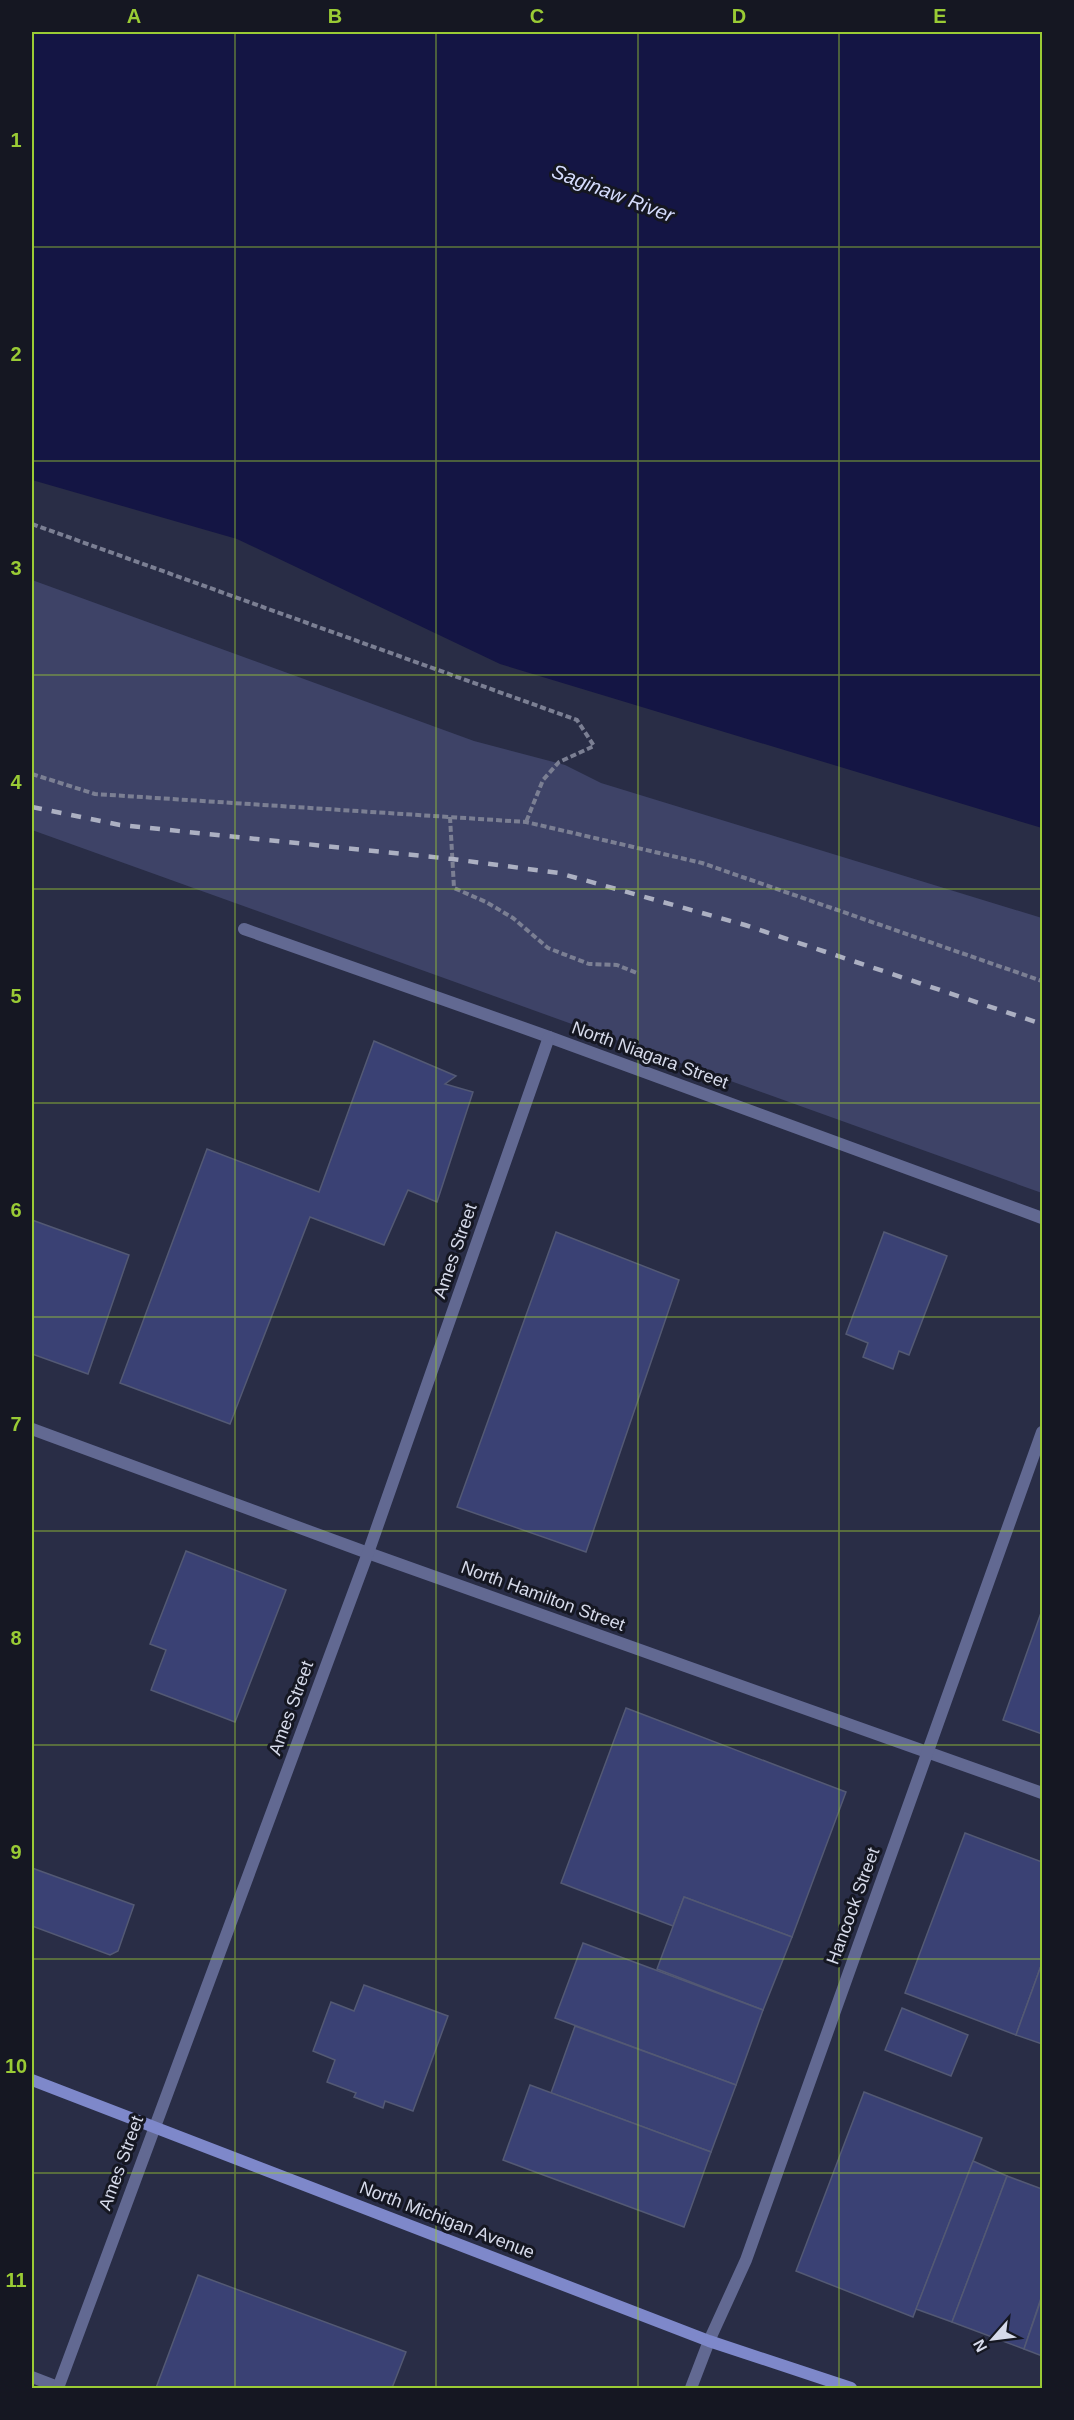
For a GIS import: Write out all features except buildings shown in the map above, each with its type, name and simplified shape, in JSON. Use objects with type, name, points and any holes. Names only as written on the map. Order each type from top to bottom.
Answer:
[{"type":"main road","name":"North Michigan Avenue","points":[[32,2080],[709,2341],[851,2388]]},
{"type":"street","name":"North Niagara Street","points":[[244,929],[549,1037],[1042,1218]]},
{"type":"street","name":"Ames Street","points":[[58,2388],[368,1553],[549,1037]]},
{"type":"street","name":"North Hamilton Street","points":[[32,1429],[368,1553],[927,1754],[1042,1793]]},
{"type":"street","name":"Hancock Street","points":[[691,2388],[709,2341],[746,2260],[1042,1432]]},
{"type":"street","points":[[32,2377],[58,2388]]},
{"type":"path","points":[[32,525],[577,720],[594,746],[559,762],[543,780],[526,822]]},
{"type":"path","points":[[32,774],[95,794],[526,822],[702,863],[1042,981]]},
{"type":"path","points":[[450,817],[454,888],[486,902],[513,918],[548,948],[589,964],[617,965],[637,973]]},
{"type":"shaded area","points":[[32,580],[474,741],[565,765],[601,783],[1042,918],[1042,1193],[32,830]]},
{"type":"water","name":"Saginaw River","points":[[32,32],[1042,32],[1042,828],[500,664],[237,539],[32,480]]},
{"type":"railway","points":[[32,807],[120,825],[452,859],[559,873],[745,925],[1042,1024]]}]
